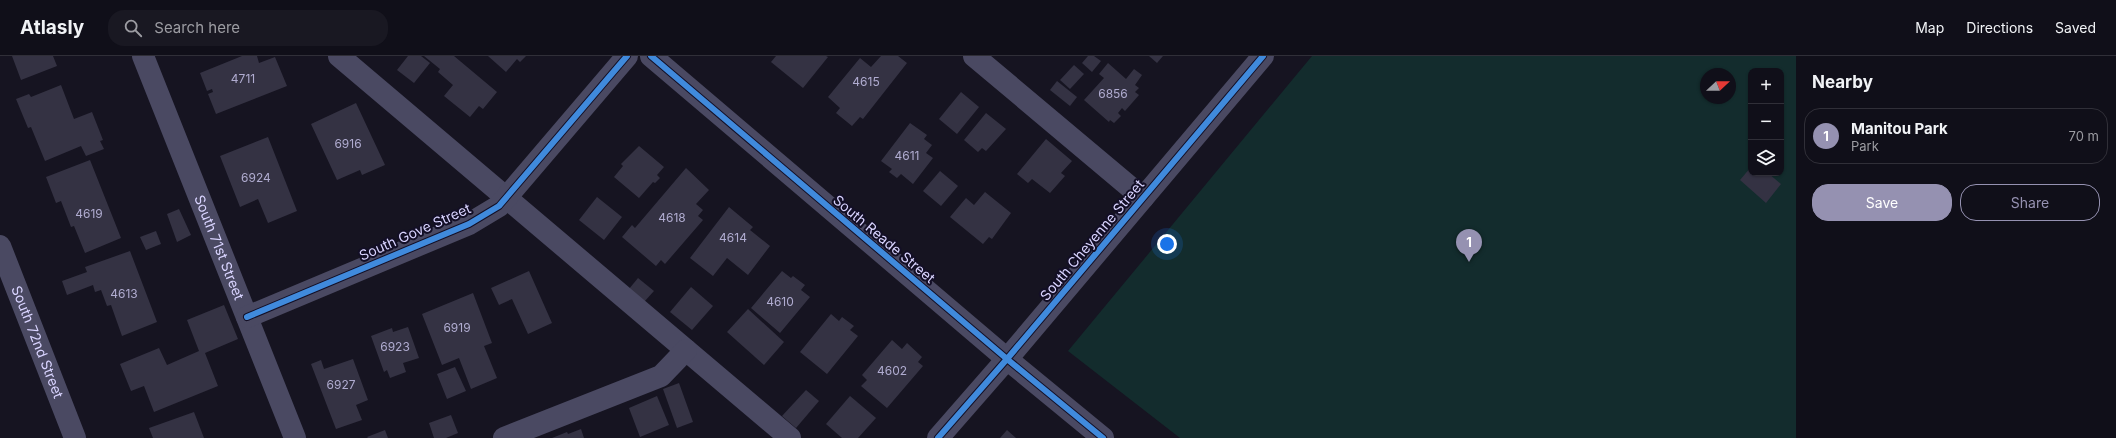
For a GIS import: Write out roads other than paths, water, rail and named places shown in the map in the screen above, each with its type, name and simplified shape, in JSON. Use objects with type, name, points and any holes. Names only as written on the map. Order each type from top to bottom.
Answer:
[{"type":"street","name":"South 71st Street","points":[[143,56],[295,438]]},
{"type":"street","points":[[339,56],[790,438]]},
{"type":"street","name":"South Gove Street","points":[[247,317],[470,224],[499,206],[627,56]]},
{"type":"street","name":"South Reade Street","points":[[651,56],[1007,360],[1103,438]]},
{"type":"street","points":[[974,56],[1144,198]]},
{"type":"street","name":"South Cheyenne Street","points":[[938,438],[1007,360],[1263,56]]},
{"type":"street","name":"South 72nd Street","points":[[0,246],[75,438]]},
{"type":"street","points":[[504,438],[661,376],[686,350]]},
{"type":"place","name":"Manitou Park","points":[[1469,262]]}]
